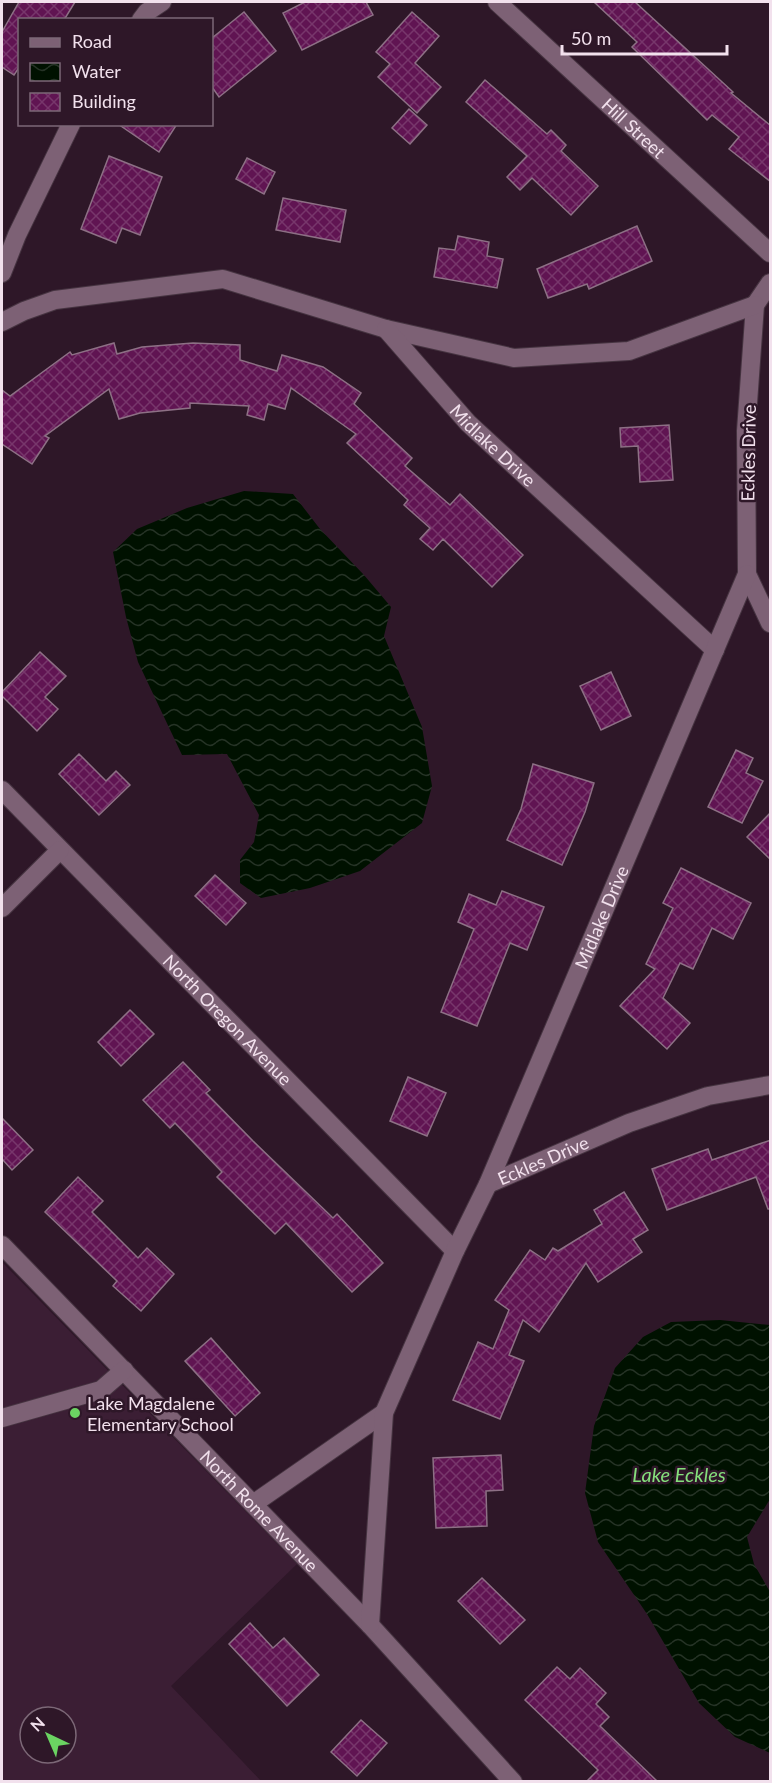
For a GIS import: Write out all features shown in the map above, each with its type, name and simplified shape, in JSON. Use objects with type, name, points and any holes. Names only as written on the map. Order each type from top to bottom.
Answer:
[{"type":"street","points":[[142,18],[162,2]]},
{"type":"street","name":"Hill Street","points":[[497,2],[771,253]]},
{"type":"street","points":[[2,273],[17,235],[70,126]]},
{"type":"street","points":[[2,322],[55,300],[223,279],[386,329],[514,358],[629,351],[756,305]]},
{"type":"street","name":"Eckles Drive","points":[[771,283],[756,305],[746,431],[747,574],[771,623]]},
{"type":"street","name":"Midlake Drive","points":[[386,329],[468,423],[715,650]]},
{"type":"street","name":"Midlake Drive","points":[[488,1184],[747,574]]},
{"type":"street","name":"North Oregon Avenue","points":[[2,790],[455,1251]]},
{"type":"street","points":[[2,908],[60,850]]},
{"type":"street","name":"Eckles Drive","points":[[370,1625],[384,1413],[455,1251],[488,1184],[629,1123],[708,1096],[771,1086]]},
{"type":"street","name":"North Rome Avenue","points":[[2,1245],[370,1625],[513,1782]]},
{"type":"street","points":[[2,1418],[100,1390],[124,1370]]},
{"type":"street","points":[[253,1504],[384,1413]]},
{"type":"shaded area","name":"Lake Magdalene Elementary School","points":[[2,1262],[297,1564],[171,1686],[261,1781],[2,1781]]},
{"type":"water","points":[[244,491],[293,494],[320,529],[391,607],[384,636],[422,727],[432,786],[422,823],[360,871],[310,888],[261,898],[240,883],[240,860],[254,842],[259,815],[227,754],[182,755],[138,662],[113,552],[137,529],[187,508]]},
{"type":"water","name":"Lake Eckles","points":[[720,1320],[770,1325],[770,1499],[747,1537],[754,1564],[770,1592],[770,1753],[735,1737],[699,1703],[647,1614],[598,1542],[585,1493],[594,1426],[615,1368],[643,1337],[671,1322]]},
{"type":"building","points":[[19,2],[75,2],[65,18],[18,18],[18,69],[14,75],[2,67],[2,32]]},
{"type":"building","points":[[305,2],[366,2],[373,15],[302,50],[283,13]]},
{"type":"building","points":[[594,2],[635,2],[733,92],[731,93],[771,126],[771,182],[729,149],[739,137],[712,115],[707,120],[632,47],[637,42]]},
{"type":"building","points":[[244,12],[276,51],[219,97],[213,88],[213,37]]},
{"type":"building","points":[[412,12],[439,36],[415,63],[441,87],[417,113],[378,77],[390,64],[376,52]]},
{"type":"building","points":[[485,80],[547,134],[551,130],[566,145],[561,151],[598,186],[571,215],[532,178],[520,190],[507,177],[527,156],[466,102]]},
{"type":"building","points":[[409,109],[427,125],[410,144],[392,128]]},
{"type":"building","points":[[121,126],[176,126],[159,152]]},
{"type":"building","points":[[109,156],[162,177],[140,235],[122,228],[116,243],[81,229]]},
{"type":"building","points":[[247,158],[275,172],[264,194],[236,179]]},
{"type":"building","points":[[283,198],[346,210],[340,242],[276,230]]},
{"type":"building","points":[[637,226],[652,261],[589,289],[587,284],[548,298],[537,269]]},
{"type":"building","points":[[458,236],[489,242],[487,256],[503,259],[497,288],[434,277],[439,248],[455,250]]},
{"type":"building","points":[[114,343],[117,354],[142,347],[193,343],[240,345],[240,360],[277,371],[282,355],[323,367],[361,393],[354,404],[412,458],[405,466],[450,505],[460,494],[523,555],[492,587],[443,539],[433,550],[420,539],[430,528],[404,505],[408,500],[347,443],[356,434],[291,388],[285,409],[268,404],[264,420],[247,415],[249,406],[190,403],[190,408],[140,413],[119,419],[109,389],[45,436],[49,438],[32,464],[2,444],[2,390],[10,396],[70,352],[72,355]]},
{"type":"building","points":[[669,425],[673,480],[640,482],[638,446],[621,447],[620,428]]},
{"type":"building","points":[[40,652],[66,676],[45,697],[58,709],[37,731],[2,696],[2,692]]},
{"type":"building","points":[[611,672],[631,716],[601,730],[580,686]]},
{"type":"building","points":[[736,750],[753,758],[746,773],[763,781],[742,823],[708,807]]},
{"type":"building","points":[[79,754],[106,781],[116,771],[130,785],[99,815],[59,774]]},
{"type":"building","points":[[533,764],[594,783],[585,812],[562,865],[507,840],[521,809]]},
{"type":"building","points":[[771,812],[771,860],[747,837]]},
{"type":"building","points":[[681,868],[751,903],[733,939],[712,928],[693,969],[680,963],[663,998],[690,1023],[667,1049],[620,1006],[655,969],[646,964],[673,908],[663,903]]},
{"type":"building","points":[[215,875],[246,903],[226,925],[195,896]]},
{"type":"building","points":[[502,891],[544,907],[527,950],[510,943],[477,1026],[441,1012],[474,929],[458,922],[469,894],[496,905]]},
{"type":"building","points":[[130,1010],[154,1034],[121,1066],[98,1042]]},
{"type":"building","points":[[183,1062],[210,1090],[206,1093],[253,1141],[333,1218],[337,1214],[383,1263],[352,1292],[286,1223],[275,1234],[217,1177],[222,1172],[175,1123],[170,1128],[143,1100]]},
{"type":"building","points":[[408,1077],[446,1093],[427,1136],[390,1121]]},
{"type":"building","points":[[2,1118],[33,1150],[12,1170],[2,1159]]},
{"type":"building","points":[[771,1140],[771,1209],[768,1209],[756,1177],[667,1210],[652,1169],[708,1149],[712,1160]]},
{"type":"building","points":[[78,1177],[103,1201],[92,1212],[138,1258],[147,1248],[174,1274],[141,1311],[113,1286],[117,1281],[45,1212]]},
{"type":"building","points":[[624,1192],[648,1230],[633,1239],[642,1252],[598,1282],[586,1263],[539,1332],[523,1320],[509,1355],[524,1361],[500,1419],[453,1400],[478,1342],[493,1349],[509,1310],[495,1300],[530,1250],[545,1260],[553,1248],[558,1251],[602,1224],[594,1210]]},
{"type":"building","points":[[211,1338],[260,1393],[235,1416],[185,1361]]},
{"type":"building","points":[[501,1455],[503,1490],[486,1491],[487,1526],[436,1528],[433,1458]]},
{"type":"building","points":[[482,1578],[525,1620],[500,1644],[458,1601]]},
{"type":"building","points":[[250,1623],[273,1648],[284,1638],[319,1675],[287,1706],[229,1644]]},
{"type":"building","points":[[557,1667],[570,1679],[580,1668],[606,1693],[596,1704],[609,1717],[600,1726],[658,1782],[586,1782],[598,1770],[525,1700]]},
{"type":"building","points":[[361,1720],[387,1743],[357,1776],[331,1752]]},
{"type":"place","name":"Lake Magdalene Elementary School","points":[[75,1413]]}]
